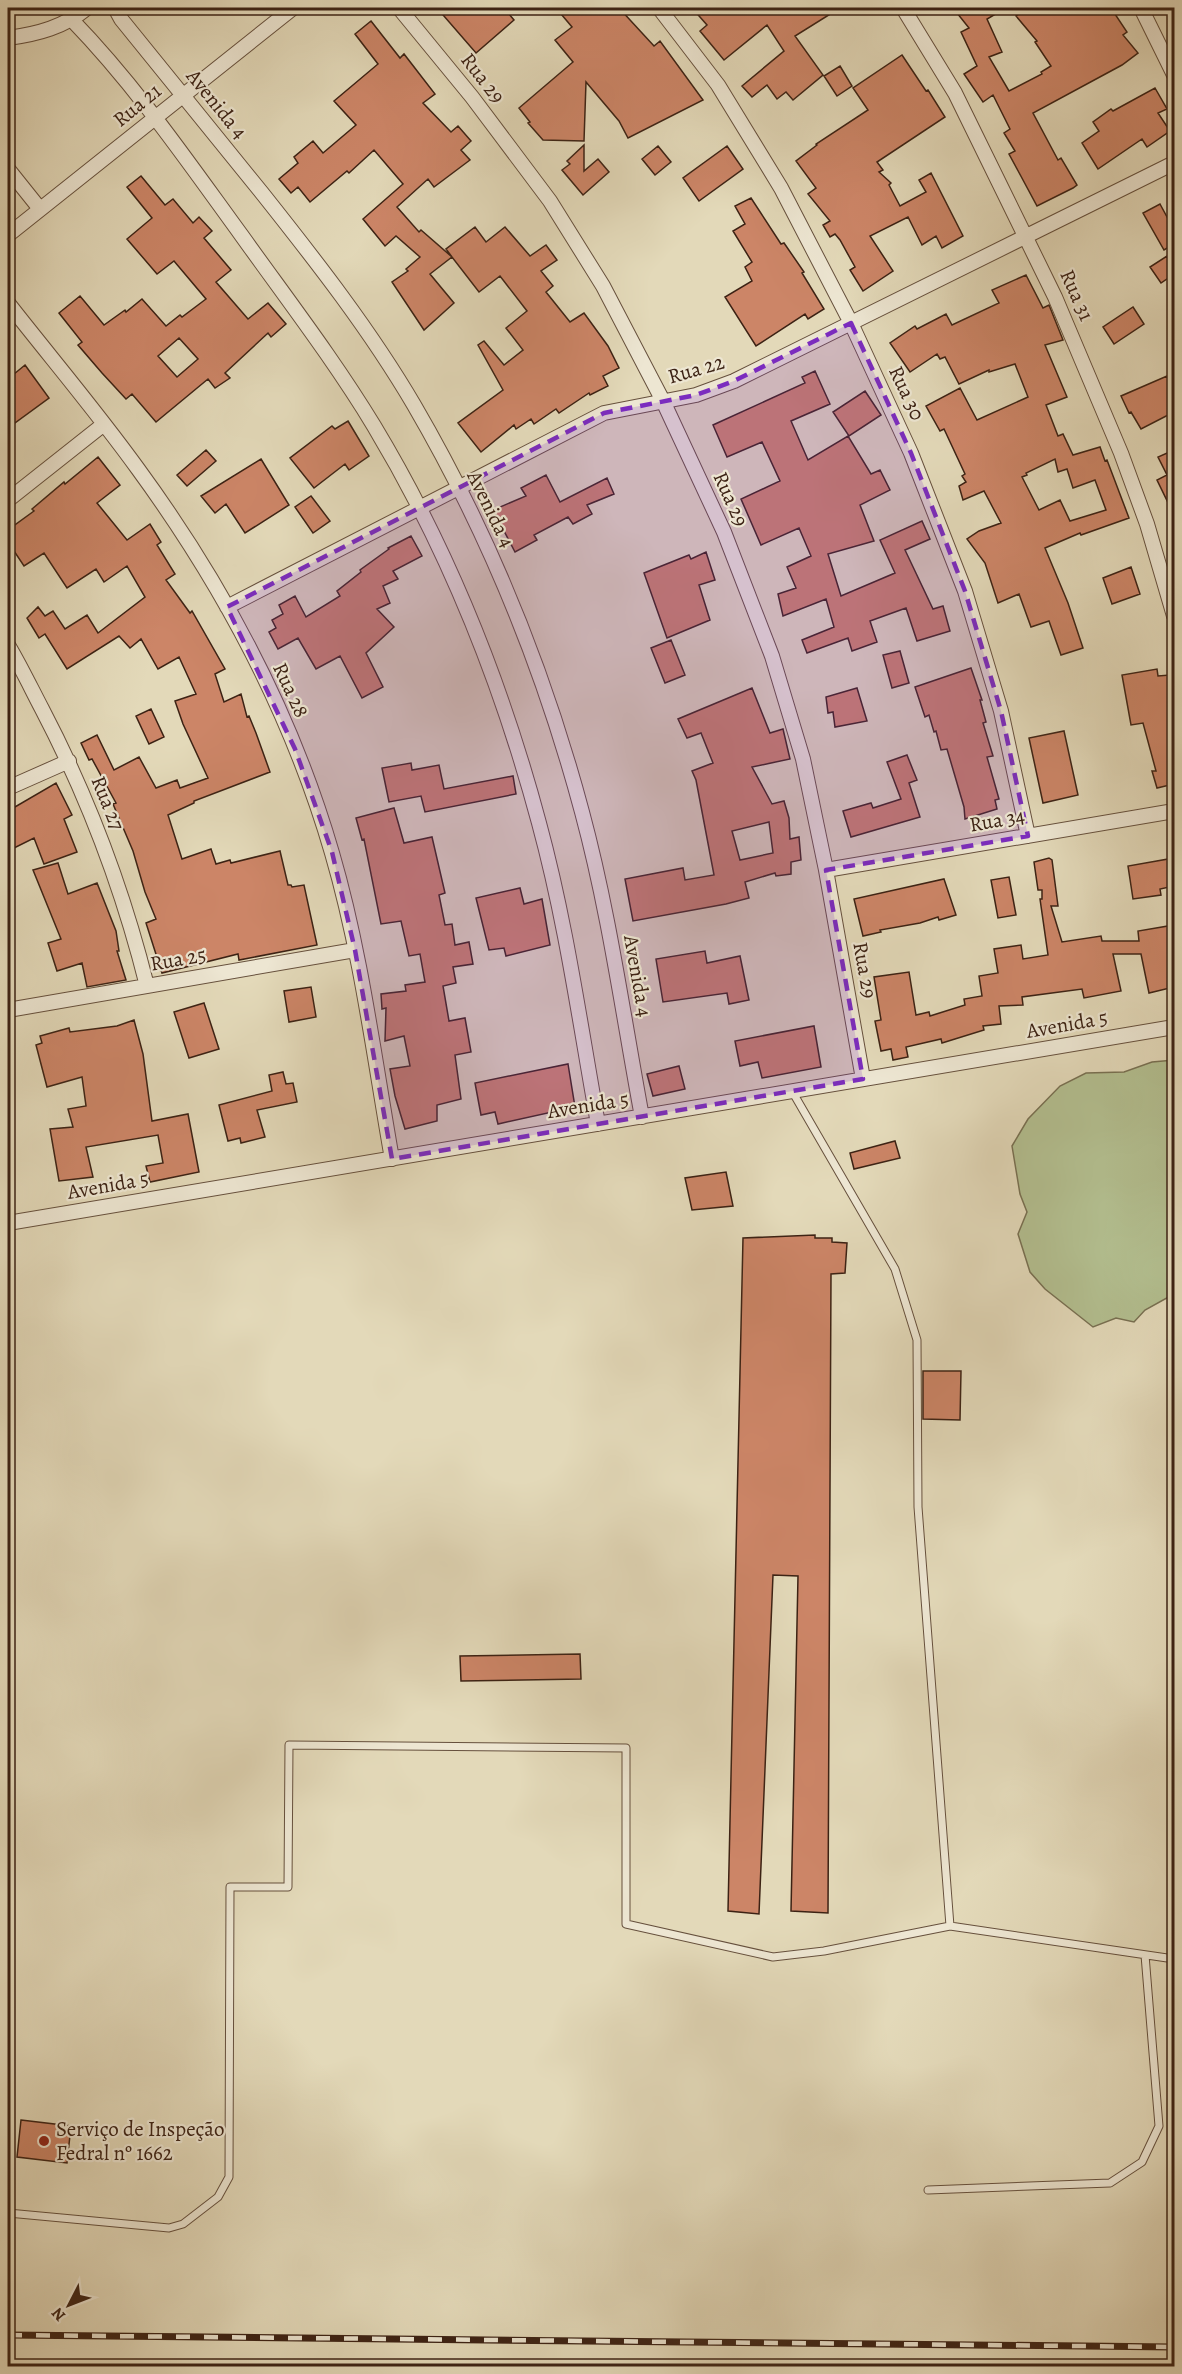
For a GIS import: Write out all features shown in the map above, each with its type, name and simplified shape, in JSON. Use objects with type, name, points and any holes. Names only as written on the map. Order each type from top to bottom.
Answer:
[{"type":"street","points":[[8,38],[40,33],[72,20],[87,8]]},
{"type":"street","name":"Avenida 4","points":[[115,8],[120,19],[301,242],[360,322],[413,405],[458,488],[500,576],[529,647],[557,727],[583,814],[604,907],[642,1117]]},
{"type":"street","name":"Rua 21","points":[[8,235],[293,8]]},
{"type":"street","name":"Rua 29","points":[[399,8],[472,97],[550,201],[603,286],[663,401],[724,532],[772,656],[803,759],[826,870],[863,1079]]},
{"type":"street","name":"Rua 30","points":[[659,8],[718,86],[770,169],[851,323],[911,453],[965,591],[1001,711],[1028,836]]},
{"type":"street","name":"Rua 31","points":[[903,8],[955,93],[1076,345],[1121,453],[1147,524],[1174,616]]},
{"type":"street","points":[[1141,8],[1174,75]]},
{"type":"street","points":[[72,20],[156,117],[323,347],[375,427],[455,584],[488,663],[515,741],[540,825],[562,927],[598,1124]]},
{"type":"street","name":"Rua 22","points":[[227,607],[604,413],[696,394],[734,381],[1174,164]]},
{"type":"street","points":[[8,169],[40,209]]},
{"type":"street","name":"Rua 28","points":[[8,303],[139,469],[227,607],[274,698],[332,852],[355,950],[392,1159]]},
{"type":"street","points":[[8,500],[104,424]]},
{"type":"street","name":"Rua 27","points":[[8,645],[69,761],[94,819],[133,931],[147,986]]},
{"type":"street","points":[[8,788],[69,761]]},
{"type":"street","name":"Rua 34","points":[[826,870],[1174,811]]},
{"type":"street","name":"Rua 25","points":[[8,1010],[355,950]]},
{"type":"street","name":"Avenida 5","points":[[8,1223],[1174,1027]]},
{"type":"lane","points":[[792,1091],[895,1269],[917,1340],[918,1507],[950,1926]]},
{"type":"lane","points":[[8,2213],[169,2228],[183,2224],[218,2198],[229,2177],[230,1887],[288,1887],[289,1745],[626,1748],[626,1924],[773,1957],[824,1952],[950,1926],[1174,1959]]},
{"type":"lane","points":[[928,2190],[1110,2183],[1142,2162],[1159,2126],[1144,1955]]},
{"type":"highlighted area","points":[[851,323],[911,453],[965,591],[1001,711],[1028,836],[826,870],[863,1079],[392,1159],[355,950],[332,852],[295,749],[227,607],[604,413],[696,395],[734,381]]},
{"type":"green space","points":[[1174,1060],[1174,1294],[1145,1310],[1134,1322],[1116,1318],[1093,1327],[1045,1289],[1030,1272],[1018,1234],[1027,1212],[1020,1194],[1012,1146],[1028,1119],[1060,1086],[1086,1073],[1124,1072],[1152,1062]]},
{"type":"building","points":[[437,8],[504,8],[514,20],[476,53]]},
{"type":"building","points":[[556,8],[619,8],[654,46],[660,41],[703,100],[628,138],[619,121],[586,82],[584,141],[543,140],[519,108],[573,62],[555,40],[572,27]]},
{"type":"building","points":[[692,8],[840,8],[795,36],[823,75],[793,100],[786,92],[777,99],[767,85],[752,97],[742,86],[784,51],[767,25],[724,60],[700,31],[707,25]]},
{"type":"building","points":[[953,8],[1006,8],[987,19],[1002,52],[989,57],[1009,91],[1042,74],[1041,72],[1051,66],[1035,42],[1037,41],[1016,16],[1027,8],[1111,8],[1127,32],[1123,35],[1138,53],[1122,65],[1033,113],[1058,160],[1061,158],[1077,185],[1073,188],[1037,206],[1009,154],[1015,151],[1004,133],[1010,129],[993,95],[983,102],[964,74],[977,66],[961,32],[969,28]]},
{"type":"building","points":[[371,21],[400,58],[404,54],[435,94],[423,103],[451,132],[458,126],[471,141],[461,150],[470,160],[434,187],[428,179],[397,207],[419,232],[421,230],[452,257],[430,274],[454,303],[424,330],[392,282],[408,271],[406,269],[420,257],[396,236],[385,246],[363,219],[403,184],[374,150],[349,173],[347,171],[310,202],[298,187],[291,193],[279,179],[298,163],[294,157],[313,141],[323,153],[356,125],[334,101],[378,64],[355,34]]},
{"type":"building","points":[[902,55],[945,117],[877,162],[883,170],[879,172],[891,183],[889,185],[900,206],[926,192],[919,180],[931,173],[963,236],[942,248],[936,236],[922,245],[908,217],[870,236],[893,271],[863,291],[850,270],[855,267],[840,240],[835,234],[830,237],[823,225],[830,221],[808,194],[816,188],[796,161],[816,144],[868,110],[853,88]]},
{"type":"building","points":[[840,66],[852,86],[837,96],[824,76]]},
{"type":"building","points":[[1155,88],[1167,109],[1158,113],[1170,131],[1147,147],[1142,139],[1098,169],[1082,143],[1099,131],[1093,122],[1111,109],[1113,111]]},
{"type":"building","points":[[584,145],[584,171],[598,159],[609,172],[583,195],[562,170],[570,164],[567,161]]},
{"type":"building","points":[[658,146],[671,162],[655,175],[642,159]]},
{"type":"building","points":[[727,146],[743,169],[699,201],[683,178]]},
{"type":"building","points":[[141,176],[165,205],[173,199],[193,223],[199,217],[212,231],[204,238],[231,270],[216,282],[248,319],[268,303],[286,324],[271,337],[268,333],[225,373],[230,378],[215,388],[208,379],[156,422],[132,394],[126,399],[102,373],[78,345],[82,342],[59,313],[80,296],[104,325],[142,299],[166,326],[206,299],[174,261],[157,274],[127,239],[152,218],[127,187]],"holes":[[[179,338],[198,359],[177,377],[158,356]]]},
{"type":"building","points":[[751,198],[781,244],[784,243],[804,272],[802,273],[824,309],[808,319],[805,314],[756,346],[725,297],[752,281],[745,267],[752,262],[733,231],[745,224],[735,206]]},
{"type":"building","points":[[1160,204],[1174,230],[1174,244],[1164,250],[1143,213]]},
{"type":"building","points":[[475,227],[486,242],[505,227],[530,256],[546,245],[557,260],[541,271],[553,286],[546,292],[570,322],[584,313],[608,346],[619,368],[603,376],[608,386],[590,395],[589,393],[559,413],[556,409],[534,424],[531,419],[516,429],[514,425],[481,452],[458,423],[503,390],[478,345],[484,341],[504,365],[523,350],[506,328],[527,311],[500,276],[479,292],[446,249]]},
{"type":"building","points":[[1167,256],[1174,266],[1174,274],[1161,283],[1150,267]]},
{"type":"building","points":[[1026,275],[1043,308],[1049,305],[1063,340],[1045,345],[1067,397],[1046,405],[1058,436],[1063,434],[1073,455],[1100,447],[1129,518],[1081,535],[1080,533],[1045,548],[1068,603],[1083,648],[1061,655],[1049,621],[1031,627],[1019,594],[998,603],[985,563],[967,539],[979,531],[1001,523],[984,491],[963,500],[959,486],[966,482],[962,476],[965,474],[944,429],[940,431],[926,406],[960,388],[977,420],[1028,397],[1015,364],[989,372],[989,370],[959,384],[945,357],[940,359],[937,354],[910,372],[890,343],[915,326],[917,329],[946,314],[952,325],[999,303],[992,290]],"holes":[[[1055,459],[1058,472],[1067,469],[1073,488],[1095,480],[1106,510],[1070,521],[1060,500],[1039,510],[1022,477]]]},
{"type":"building","points":[[1133,307],[1144,324],[1114,344],[1103,327]]},
{"type":"building","points":[[25,365],[49,398],[8,428],[8,379]]},
{"type":"building","points":[[815,371],[830,404],[791,421],[808,460],[848,436],[871,474],[880,470],[890,490],[860,505],[874,541],[828,554],[841,596],[895,573],[880,540],[922,521],[930,539],[905,550],[933,609],[943,606],[950,631],[917,641],[906,608],[870,621],[877,642],[852,651],[848,638],[807,653],[802,640],[834,627],[826,599],[783,616],[778,594],[796,588],[787,567],[811,556],[799,528],[761,545],[741,499],[780,481],[762,442],[727,457],[713,425],[805,383],[802,377]]},
{"type":"building","points":[[1167,376],[1174,393],[1174,412],[1141,429],[1131,412],[1129,413],[1121,396]]},
{"type":"building","points":[[865,391],[881,415],[849,436],[833,412]]},
{"type":"building","points":[[348,421],[369,456],[349,470],[345,464],[314,488],[290,458],[332,426],[335,429]]},
{"type":"building","points":[[206,450],[216,461],[187,486],[177,475]]},
{"type":"building","points":[[1174,450],[1174,515],[1157,480],[1167,475],[1158,457]]},
{"type":"building","points":[[98,457],[120,485],[97,503],[127,540],[150,524],[161,542],[157,545],[175,574],[166,580],[190,613],[192,611],[225,669],[215,674],[224,702],[241,694],[247,717],[249,716],[270,772],[194,801],[168,815],[182,859],[211,849],[216,864],[230,860],[231,863],[280,851],[288,885],[292,887],[304,885],[317,945],[239,960],[238,954],[162,973],[146,923],[156,919],[133,851],[113,804],[116,803],[81,743],[97,735],[114,770],[139,757],[156,788],[177,780],[180,788],[208,778],[175,701],[196,694],[179,657],[158,669],[141,639],[130,648],[119,636],[67,669],[45,634],[39,638],[27,618],[38,607],[45,616],[53,611],[65,629],[87,615],[98,633],[145,597],[127,566],[104,582],[96,569],[67,588],[44,553],[24,566],[8,542],[8,530],[34,511],[32,509],[64,482],[65,484]]},
{"type":"building","points":[[261,459],[289,505],[245,533],[226,504],[215,513],[201,496]]},
{"type":"building","points":[[546,475],[560,502],[607,478],[614,494],[587,505],[592,514],[573,524],[568,517],[534,535],[537,540],[515,552],[493,510],[526,496],[521,488]]},
{"type":"building","points":[[311,496],[330,521],[313,533],[295,507]]},
{"type":"building","points":[[411,536],[422,556],[393,571],[398,579],[383,586],[390,603],[377,609],[394,627],[366,653],[383,687],[362,698],[340,656],[316,669],[298,638],[278,649],[269,632],[276,628],[272,620],[283,614],[279,605],[295,596],[306,617],[340,596],[337,591],[388,548]]},
{"type":"building","points":[[706,552],[715,580],[699,585],[710,620],[667,638],[644,573],[689,555],[691,559]]},
{"type":"building","points":[[1131,567],[1140,594],[1112,604],[1103,578]]},
{"type":"building","points":[[671,640],[685,675],[665,683],[651,648]]},
{"type":"building","points":[[900,651],[909,683],[892,688],[883,655]]},
{"type":"building","points":[[971,668],[982,700],[980,700],[986,722],[983,723],[993,756],[987,757],[999,799],[995,800],[997,809],[965,819],[964,807],[947,749],[941,750],[936,731],[934,732],[929,715],[925,717],[915,687]]},
{"type":"building","points":[[1157,669],[1158,676],[1170,675],[1172,688],[1174,688],[1174,784],[1157,788],[1152,771],[1156,771],[1143,723],[1131,725],[1122,675]]},
{"type":"building","points":[[752,688],[770,733],[783,729],[790,759],[752,767],[772,804],[784,801],[789,818],[790,839],[799,837],[801,860],[791,862],[791,874],[776,876],[775,873],[745,882],[749,898],[633,921],[625,879],[683,868],[685,880],[714,875],[696,780],[692,771],[713,763],[701,733],[687,738],[678,719]],"holes":[[[769,822],[773,853],[740,860],[732,831]]]},
{"type":"building","points":[[857,688],[867,721],[835,727],[833,712],[828,713],[826,697]]},
{"type":"building","points":[[151,709],[164,737],[149,744],[136,716]]},
{"type":"building","points":[[1064,731],[1078,795],[1043,803],[1029,738]]},
{"type":"building","points":[[907,755],[917,780],[909,783],[920,817],[851,837],[843,811],[871,803],[873,808],[901,799],[887,762]]},
{"type":"building","points":[[411,763],[412,770],[439,765],[444,789],[513,776],[516,794],[425,812],[421,796],[389,802],[382,768]]},
{"type":"building","points":[[56,783],[72,815],[64,819],[77,852],[44,864],[34,838],[8,851],[8,811]]},
{"type":"building","points":[[394,808],[404,843],[432,837],[445,893],[439,895],[445,925],[452,924],[455,945],[469,942],[473,964],[453,967],[456,983],[443,986],[449,1021],[465,1018],[471,1052],[455,1055],[461,1099],[437,1105],[437,1121],[405,1129],[390,1069],[410,1066],[404,1036],[385,1041],[386,1008],[382,1009],[381,994],[406,991],[405,985],[425,982],[420,954],[409,956],[401,921],[381,924],[364,839],[362,840],[356,818]]},
{"type":"building","points":[[1049,858],[1052,860],[1058,906],[1051,906],[1062,942],[1101,936],[1102,941],[1139,941],[1138,931],[1174,925],[1174,987],[1149,993],[1141,954],[1113,954],[1121,991],[1084,998],[1082,989],[1022,997],[1023,1005],[999,1006],[1001,1024],[983,1026],[984,1030],[942,1043],[941,1039],[906,1047],[908,1057],[893,1060],[891,1049],[881,1051],[875,1021],[881,1020],[874,977],[909,972],[916,1015],[929,1012],[930,1016],[965,1005],[964,999],[982,996],[979,976],[998,973],[994,949],[1021,945],[1023,959],[1048,955],[1040,899],[1042,899],[1042,890],[1038,890],[1034,862]]},
{"type":"building","points":[[1174,858],[1174,886],[1160,889],[1161,895],[1133,899],[1128,866]]},
{"type":"building","points":[[58,863],[68,894],[97,883],[116,931],[119,951],[117,951],[126,980],[87,987],[82,963],[57,971],[48,943],[61,939],[33,870]]},
{"type":"building","points":[[1009,877],[1016,915],[998,918],[991,880]]},
{"type":"building","points":[[944,879],[956,915],[880,930],[881,932],[863,936],[854,899]]},
{"type":"building","points":[[520,888],[524,904],[542,899],[550,945],[506,956],[504,948],[489,950],[476,898]]},
{"type":"building","points":[[705,951],[707,963],[740,956],[749,1000],[729,1004],[727,993],[663,1002],[656,959]]},
{"type":"building","points":[[311,987],[316,1017],[289,1022],[284,991]]},
{"type":"building","points":[[204,1003],[219,1049],[189,1058],[174,1012]]},
{"type":"building","points":[[134,1020],[143,1054],[152,1121],[188,1114],[199,1172],[150,1182],[146,1166],[163,1163],[158,1135],[86,1147],[93,1177],[59,1181],[50,1129],[73,1127],[68,1109],[86,1106],[82,1077],[47,1087],[36,1045],[42,1043],[40,1036],[69,1028],[70,1032],[117,1026]]},
{"type":"building","points":[[814,1026],[821,1067],[762,1078],[758,1062],[740,1066],[735,1041]]},
{"type":"building","points":[[568,1064],[575,1107],[498,1124],[495,1112],[481,1115],[475,1083]]},
{"type":"building","points":[[679,1066],[685,1089],[653,1096],[647,1074]]},
{"type":"building","points":[[283,1072],[286,1084],[293,1083],[297,1102],[257,1110],[265,1137],[241,1143],[240,1138],[228,1141],[219,1105],[272,1091],[269,1075]]},
{"type":"building","points":[[895,1141],[900,1158],[854,1169],[850,1153]]},
{"type":"building","points":[[726,1172],[733,1206],[692,1210],[685,1178]]},
{"type":"building","points":[[815,1235],[815,1238],[832,1238],[832,1242],[847,1243],[845,1273],[831,1274],[828,1913],[791,1911],[798,1576],[773,1575],[759,1914],[728,1911],[743,1238]]},
{"type":"building","points":[[923,1371],[961,1371],[960,1420],[923,1419]]},
{"type":"building","points":[[580,1654],[581,1679],[461,1681],[460,1656]]},
{"type":"building","name":"Serviço de Inspeção Fedral nº 1662","points":[[21,2120],[71,2126],[67,2163],[17,2157]]},
{"type":"railway","points":[[8,2335],[1174,2347]]},
{"type":"place","name":"Serviço de Inspeção Fedral nº 1662","points":[[44,2141]]}]
